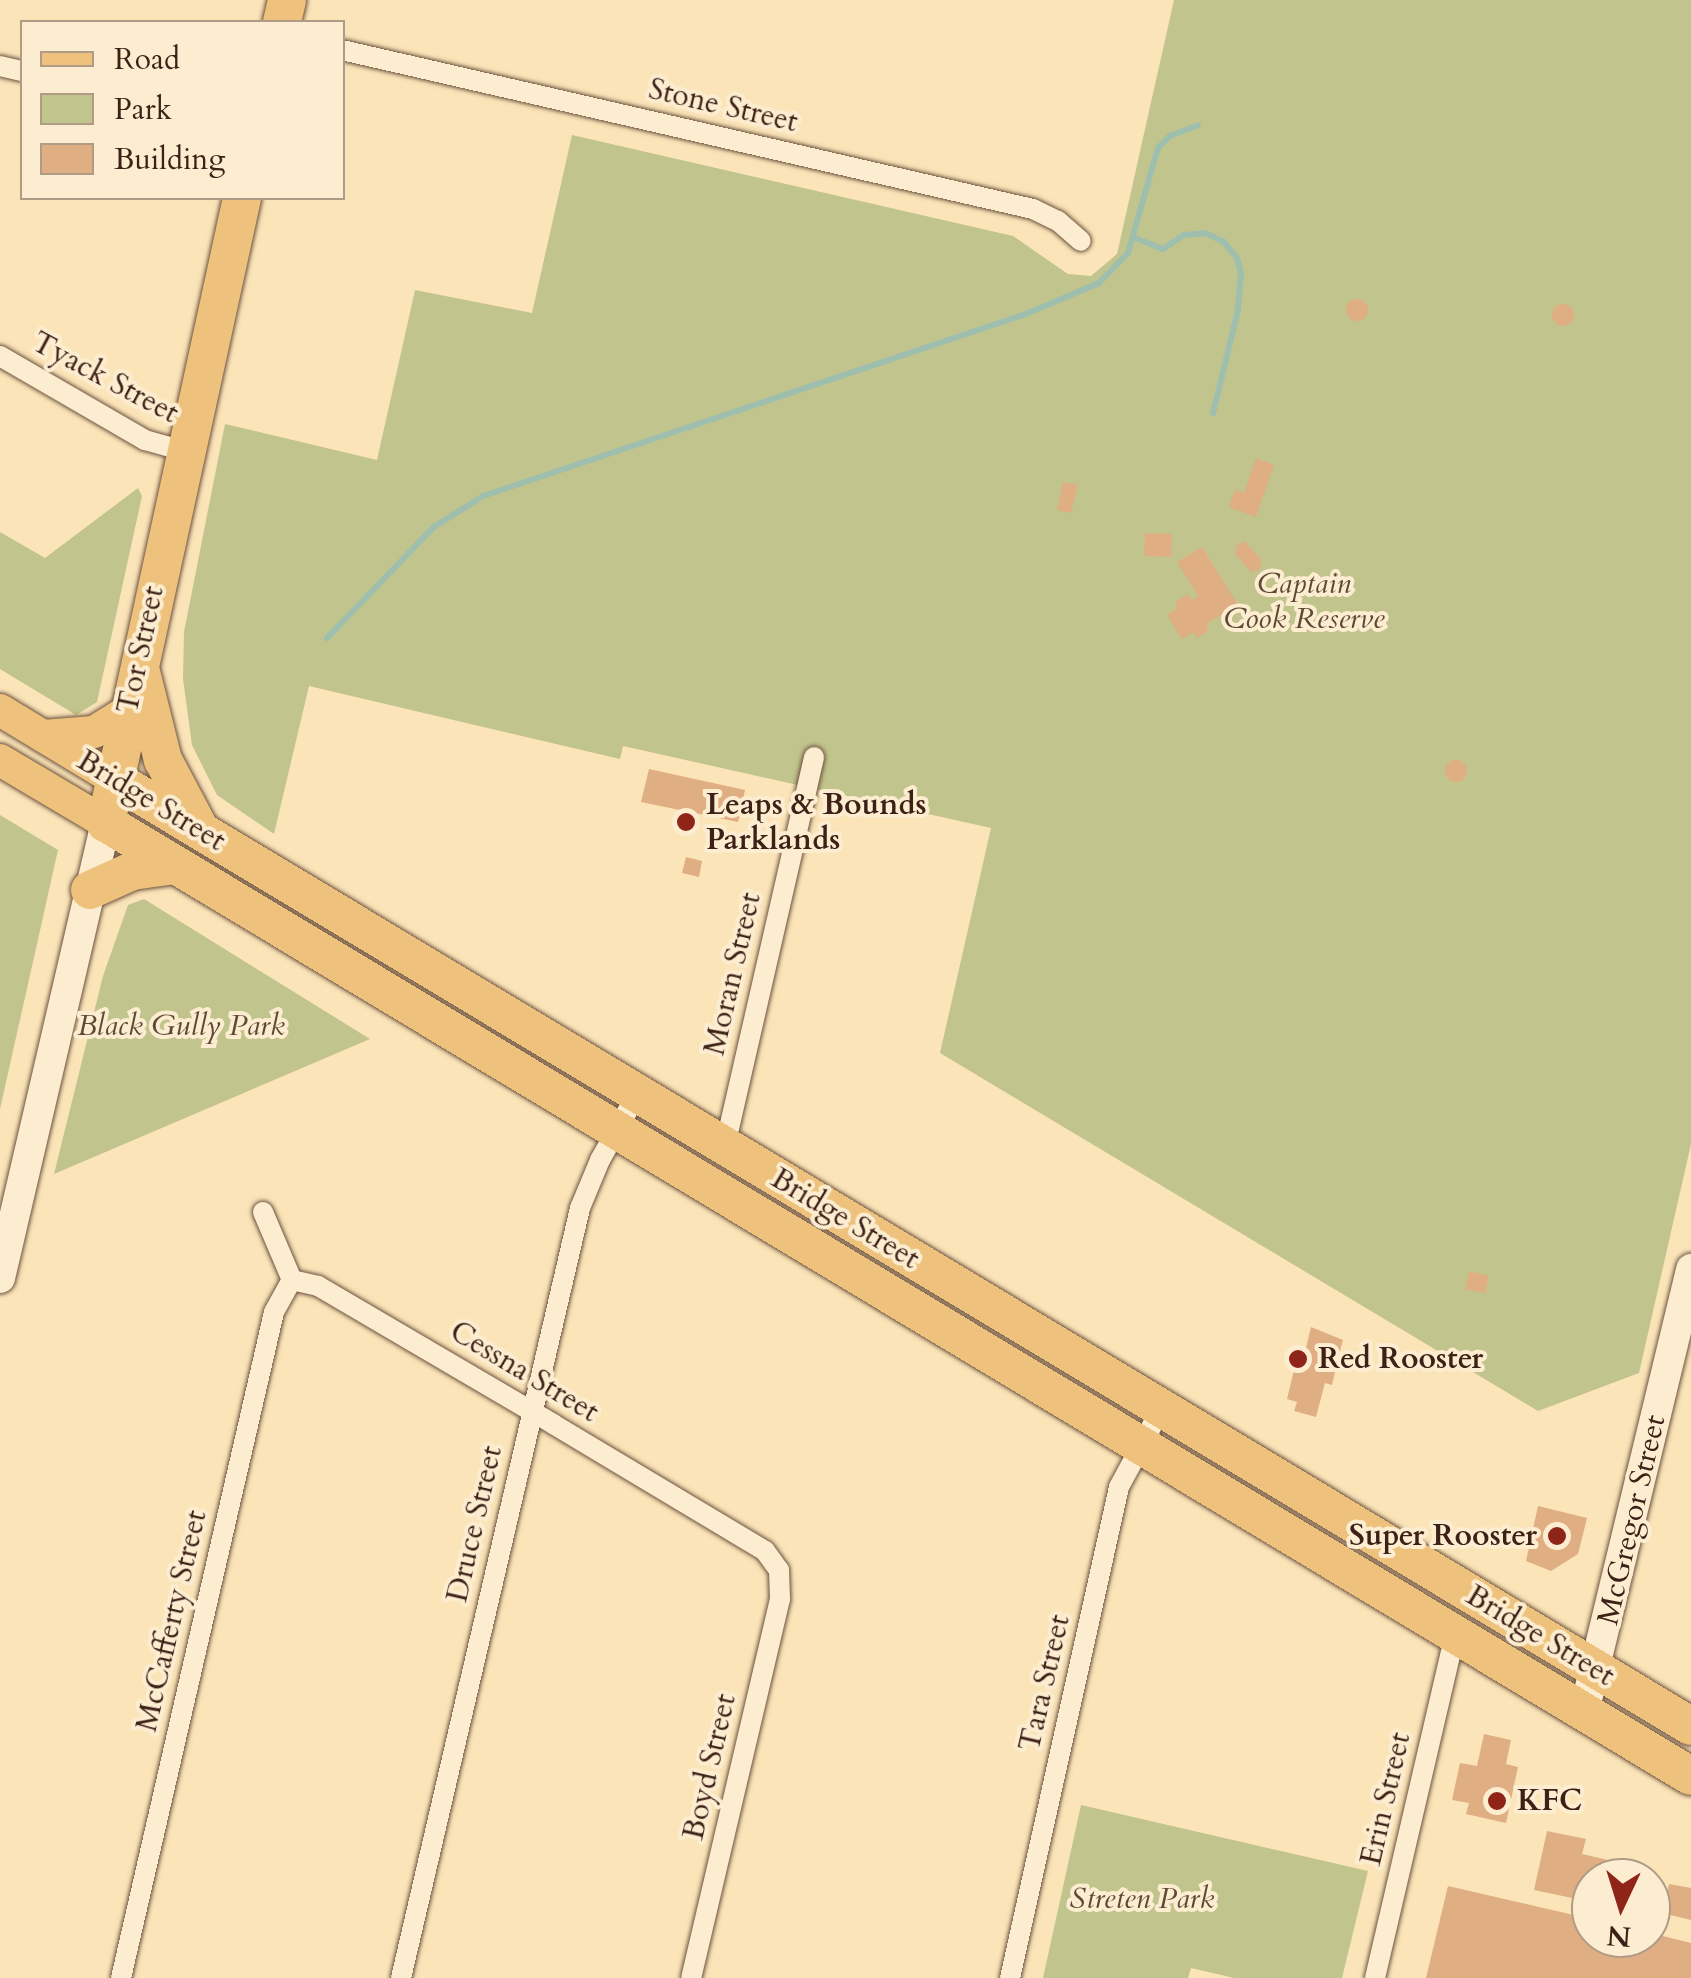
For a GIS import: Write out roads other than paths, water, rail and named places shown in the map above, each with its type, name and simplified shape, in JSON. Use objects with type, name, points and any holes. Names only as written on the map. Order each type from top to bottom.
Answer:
[{"type":"highway","name":"Tor Street","points":[[106,823],[242,200]]},
{"type":"highway","points":[[139,665],[163,760],[200,832]]},
{"type":"highway","name":"Bridge Street","points":[[114,779],[1691,1726]]},
{"type":"highway","name":"Bridge Street","points":[[106,823],[1691,1776]]},
{"type":"highway","points":[[90,890],[132,871],[174,865]]},
{"type":"main road","name":"Bridge Street","points":[[0,710],[114,779]]},
{"type":"main road","points":[[44,736],[89,733],[128,712]]},
{"type":"main road","name":"Bridge Street","points":[[0,760],[106,823]]},
{"type":"street","name":"Stone Street","points":[[345,51],[1033,208],[1058,221],[1080,240]]},
{"type":"street","name":"Tyack Street","points":[[0,356],[145,440],[184,451]]},
{"type":"street","name":"Moran Street","points":[[724,1146],[814,757]]},
{"type":"street","name":"Tor Street","points":[[0,1278],[106,823]]},
{"type":"street","name":"Druce Street","points":[[400,1978],[580,1208],[637,1094]]},
{"type":"street","points":[[263,1212],[292,1280]]},
{"type":"street","name":"McGregor Street","points":[[1584,1712],[1691,1269]]},
{"type":"street","name":"Cessna Street","points":[[292,1280],[318,1286],[765,1550],[778,1570]]},
{"type":"street","name":"McCafferty Street","points":[[121,1978],[274,1312],[292,1280]]},
{"type":"street","name":"Tara Street","points":[[1010,1978],[1119,1487],[1161,1409]]},
{"type":"street","name":"Boyd Street","points":[[692,1978],[780,1599],[778,1570]]},
{"type":"street","name":"Erin Street","points":[[1375,1978],[1456,1634]]},
{"type":"waterway","points":[[327,638],[434,527],[483,496],[1026,314],[1099,283],[1128,253],[1158,148],[1170,136],[1198,125]]},
{"type":"waterway","points":[[1133,237],[1163,249],[1184,235],[1205,233],[1224,242],[1237,258],[1241,274],[1238,310],[1213,413]]},
{"type":"place","name":"Leaps & Bounds Parklands","points":[[686,822]]},
{"type":"place","name":"Red Rooster","points":[[1298,1359]]},
{"type":"place","name":"Super Rooster","points":[[1557,1536]]},
{"type":"place","name":"KFC","points":[[1497,1801]]},
{"type":"park label","name":"Captain Cook Reserve","points":[[1304,601]]},
{"type":"park label","name":"Black Gully Park","points":[[181,1026]]},
{"type":"park label","name":"Streten Park","points":[[1142,1899]]}]
